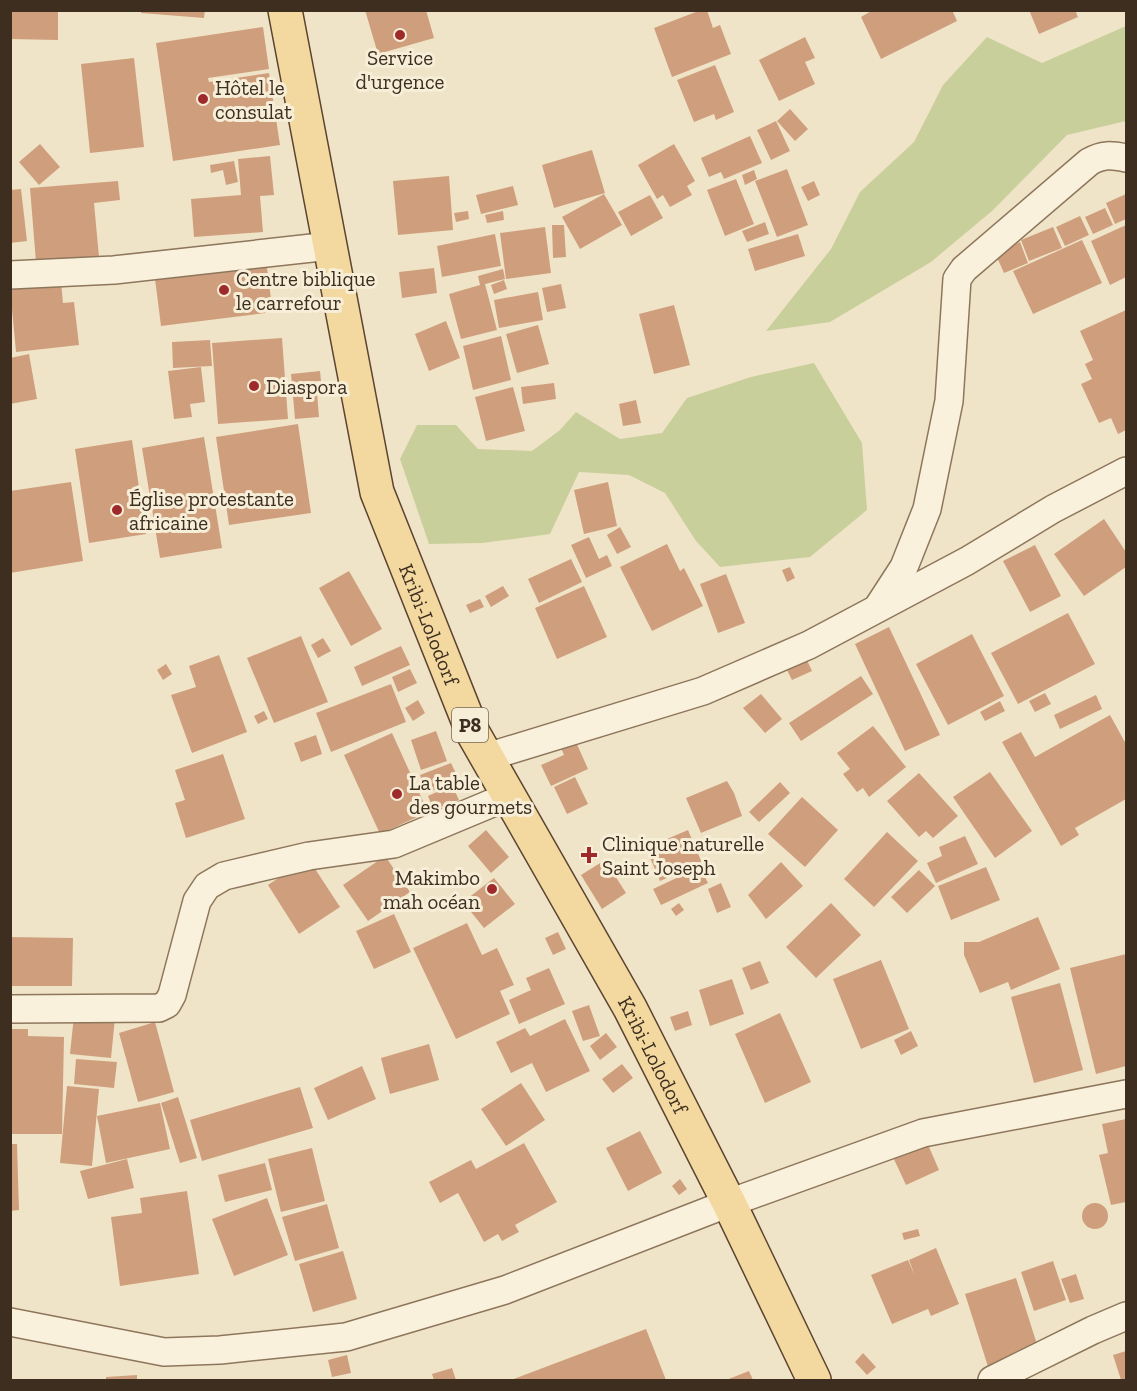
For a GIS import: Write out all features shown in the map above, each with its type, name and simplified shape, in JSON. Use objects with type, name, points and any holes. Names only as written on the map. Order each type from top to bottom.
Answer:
[{"type":"main road","name":"Kribi-Lolodorf","points":[[285,10],[377,492],[473,733],[630,1008],[729,1203],[814,1380]]},
{"type":"street","points":[[878,608],[904,567],[927,509],[949,401],[957,279],[964,269],[1089,162],[1108,154],[1126,158]]},
{"type":"street","points":[[10,274],[114,270],[330,246]]},
{"type":"street","points":[[487,757],[703,691],[809,645],[967,561],[1053,509],[1126,471]]},
{"type":"street","points":[[10,1010],[159,1008],[167,1004],[172,995],[197,901],[207,886],[224,876],[309,856],[394,844],[509,796]]},
{"type":"street","points":[[10,1322],[164,1352],[220,1350],[346,1337],[505,1290],[729,1203],[923,1133],[1126,1094]]},
{"type":"street","points":[[992,1380],[1126,1316]]},
{"type":"green space","points":[[1126,26],[1126,121],[1067,135],[992,211],[931,262],[830,322],[766,331],[831,249],[860,192],[914,142],[943,85],[987,37],[1042,63]]},
{"type":"green space","points":[[814,363],[862,443],[867,510],[810,557],[720,567],[696,541],[665,493],[629,475],[579,472],[550,534],[483,543],[429,544],[400,459],[417,425],[456,425],[478,449],[532,451],[560,430],[576,412],[620,439],[662,433],[687,398],[751,377]]},
{"type":"building","points":[[10,10],[58,10],[58,40],[10,39]]},
{"type":"building","points":[[141,10],[205,10],[204,18],[141,13]]},
{"type":"building","points":[[365,10],[426,10],[434,38],[378,54]]},
{"type":"building","points":[[701,10],[707,10],[713,28],[720,25],[731,54],[672,77],[654,28]]},
{"type":"building","points":[[873,10],[952,10],[957,21],[881,59],[861,17]]},
{"type":"building","points":[[1029,10],[1075,10],[1078,17],[1039,34]]},
{"type":"building","points":[[263,27],[269,69],[208,78],[209,82],[269,73],[280,145],[173,161],[156,43]]},
{"type":"building","points":[[805,37],[815,58],[805,62],[815,84],[779,101],[759,60]]},
{"type":"building","points":[[134,58],[144,147],[90,153],[81,64]]},
{"type":"building","points":[[715,65],[734,112],[716,120],[714,114],[694,122],[677,80]]},
{"type":"building","points":[[790,109],[808,129],[795,141],[777,121]]},
{"type":"building","points":[[776,121],[790,151],[771,160],[757,130]]},
{"type":"building","points":[[750,136],[762,163],[724,179],[721,172],[709,177],[701,158]]},
{"type":"building","points":[[40,144],[60,167],[39,185],[19,162]]},
{"type":"building","points":[[674,144],[695,181],[687,186],[692,195],[670,207],[663,195],[657,199],[638,165]]},
{"type":"building","points":[[592,150],[605,193],[554,208],[542,165]]},
{"type":"building","points":[[270,156],[274,195],[260,196],[263,232],[194,237],[191,199],[241,195],[238,159]]},
{"type":"building","points":[[234,161],[238,182],[226,185],[223,170],[211,173],[210,165]]},
{"type":"building","points":[[787,169],[808,225],[777,237],[755,181]]},
{"type":"building","points":[[754,170],[757,179],[745,185],[742,175]]},
{"type":"building","points":[[449,176],[453,230],[398,235],[393,181]]},
{"type":"building","points":[[736,179],[754,224],[725,236],[707,190]]},
{"type":"building","points":[[118,181],[120,200],[94,203],[99,257],[36,262],[30,188]]},
{"type":"building","points":[[814,181],[820,195],[808,201],[801,187]]},
{"type":"building","points":[[513,186],[518,205],[481,214],[476,195]]},
{"type":"building","points":[[21,189],[27,241],[10,243],[10,190]]},
{"type":"building","points":[[604,194],[622,225],[580,249],[562,217]]},
{"type":"building","points":[[1126,194],[1126,219],[1115,224],[1106,203]]},
{"type":"building","points":[[650,195],[663,218],[631,236],[618,212]]},
{"type":"building","points":[[1105,208],[1113,225],[1093,234],[1085,217]]},
{"type":"building","points":[[468,211],[469,219],[456,222],[454,213]]},
{"type":"building","points":[[503,211],[504,220],[487,223],[485,215]]},
{"type":"building","points":[[1080,216],[1089,235],[1065,246],[1056,227]]},
{"type":"building","points":[[765,222],[769,234],[747,242],[742,231]]},
{"type":"building","points":[[552,225],[564,225],[566,257],[553,258]]},
{"type":"building","points":[[1126,225],[1126,277],[1110,285],[1091,241]]},
{"type":"building","points":[[545,227],[551,273],[506,279],[500,233]]},
{"type":"building","points":[[1053,227],[1062,248],[1029,261],[1021,240]]},
{"type":"building","points":[[495,234],[501,266],[442,277],[437,246]]},
{"type":"building","points":[[798,234],[805,256],[755,271],[748,249]]},
{"type":"building","points":[[1082,240],[1102,283],[1033,314],[1013,271]]},
{"type":"building","points":[[1020,242],[1028,263],[1004,273],[995,253]]},
{"type":"building","points":[[258,257],[260,268],[267,268],[271,299],[264,300],[265,313],[161,326],[154,271]]},
{"type":"building","points":[[434,268],[437,293],[402,298],[399,272]]},
{"type":"building","points":[[503,269],[505,279],[485,284],[497,330],[461,339],[449,294],[480,285],[478,276]]},
{"type":"building","points":[[504,280],[507,289],[494,294],[491,285]]},
{"type":"building","points":[[61,282],[63,303],[74,302],[79,345],[16,352],[10,288]]},
{"type":"building","points":[[561,284],[566,308],[547,312],[542,288]]},
{"type":"building","points":[[538,292],[543,320],[499,328],[494,300]]},
{"type":"building","points":[[674,305],[690,365],[654,374],[639,314]]},
{"type":"building","points":[[1126,310],[1126,430],[1118,434],[1111,418],[1099,423],[1081,384],[1092,379],[1085,364],[1093,360],[1080,331]]},
{"type":"building","points":[[446,321],[460,358],[429,371],[415,334]]},
{"type":"building","points":[[538,325],[549,364],[517,373],[506,334]]},
{"type":"building","points":[[501,336],[511,380],[473,390],[463,346]]},
{"type":"building","points":[[282,338],[288,419],[218,424],[212,343]]},
{"type":"building","points":[[210,340],[212,366],[173,368],[172,342]]},
{"type":"building","points":[[29,354],[37,399],[10,404],[10,358]]},
{"type":"building","points":[[201,367],[205,402],[190,404],[192,417],[174,419],[168,371]]},
{"type":"building","points":[[320,371],[321,381],[316,381],[319,417],[295,419],[291,374]]},
{"type":"building","points":[[554,383],[556,399],[523,404],[521,387]]},
{"type":"building","points":[[513,387],[525,431],[486,441],[475,397]]},
{"type":"building","points":[[636,400],[641,423],[623,426],[619,404]]},
{"type":"building","points":[[298,424],[311,513],[229,525],[216,437]]},
{"type":"building","points":[[204,437],[222,548],[160,558],[142,448]]},
{"type":"building","points":[[132,440],[146,534],[89,543],[75,449]]},
{"type":"building","points":[[71,482],[83,561],[10,573],[10,491]]},
{"type":"building","points":[[608,482],[617,526],[584,534],[574,490]]},
{"type":"building","points":[[1104,519],[1126,552],[1126,567],[1084,596],[1054,554]]},
{"type":"building","points":[[620,527],[631,547],[617,554],[607,535]]},
{"type":"building","points":[[589,537],[599,559],[607,555],[612,566],[586,578],[571,545]]},
{"type":"building","points":[[667,544],[680,571],[684,568],[703,606],[652,631],[620,567]]},
{"type":"building","points":[[1035,545],[1061,596],[1030,612],[1003,561]]},
{"type":"building","points":[[571,559],[582,582],[539,603],[528,579]]},
{"type":"building","points":[[790,567],[795,578],[787,582],[782,570]]},
{"type":"building","points":[[349,571],[382,629],[351,646],[319,588]]},
{"type":"building","points":[[726,574],[745,623],[718,633],[700,584]]},
{"type":"building","points":[[503,586],[509,596],[491,607],[485,596]]},
{"type":"building","points":[[584,586],[607,637],[557,659],[535,608]]},
{"type":"building","points":[[480,599],[484,607],[470,613],[466,605]]},
{"type":"building","points":[[1068,613],[1095,664],[1018,704],[991,653]]},
{"type":"building","points":[[889,627],[940,735],[905,751],[855,644]]},
{"type":"building","points":[[972,634],[1004,696],[948,725],[916,664]]},
{"type":"building","points":[[301,636],[328,702],[274,723],[247,658]]},
{"type":"building","points":[[323,638],[331,651],[318,658],[311,645]]},
{"type":"building","points":[[401,646],[410,665],[362,686],[354,667]]},
{"type":"building","points":[[219,655],[247,732],[192,753],[171,695],[196,687],[189,666]]},
{"type":"building","points":[[806,658],[812,671],[792,680],[786,668]]},
{"type":"building","points":[[166,664],[172,674],[163,680],[157,670]]},
{"type":"building","points":[[410,669],[417,683],[398,692],[392,677]]},
{"type":"building","points":[[861,676],[873,694],[801,741],[789,723]]},
{"type":"building","points":[[391,684],[406,722],[331,752],[316,713]]},
{"type":"building","points":[[1045,693],[1051,704],[1035,712],[1029,701]]},
{"type":"building","points":[[761,694],[782,719],[765,733],[743,708]]},
{"type":"building","points":[[1096,695],[1102,709],[1060,729],[1054,715]]},
{"type":"building","points":[[418,700],[425,713],[413,721],[405,708]]},
{"type":"building","points":[[1000,701],[1005,711],[985,721],[980,712]]},
{"type":"building","points":[[264,711],[268,719],[258,724],[254,716]]},
{"type":"building","points":[[1110,715],[1126,744],[1126,799],[1075,828],[1079,835],[1061,846],[1002,742],[1021,732],[1035,757]]},
{"type":"building","points":[[873,726],[906,767],[869,797],[863,788],[857,792],[843,774],[850,769],[837,753]]},
{"type":"building","points":[[436,731],[447,761],[421,770],[411,740]]},
{"type":"building","points":[[392,733],[428,812],[380,834],[344,755]]},
{"type":"building","points":[[316,735],[322,754],[301,762],[294,743]]},
{"type":"building","points":[[576,742],[588,769],[551,786],[541,765],[564,755],[561,748]]},
{"type":"building","points":[[223,754],[245,819],[186,838],[175,803],[185,800],[175,770]]},
{"type":"building","points":[[451,763],[459,780],[427,793],[420,775]]},
{"type":"building","points":[[990,772],[1032,831],[995,858],[953,797]]},
{"type":"building","points":[[919,773],[958,816],[933,838],[926,831],[919,837],[887,801]]},
{"type":"building","points":[[575,777],[588,804],[567,814],[554,787]]},
{"type":"building","points":[[727,781],[742,816],[701,833],[686,798]]},
{"type":"building","points":[[780,782],[790,793],[759,822],[749,812]]},
{"type":"building","points":[[452,785],[459,800],[434,811],[428,796]]},
{"type":"building","points":[[802,797],[838,830],[805,867],[768,834]]},
{"type":"building","points":[[486,830],[509,857],[491,873],[468,846]]},
{"type":"building","points":[[688,830],[702,863],[660,881],[646,848]]},
{"type":"building","points":[[887,832],[918,861],[874,907],[844,879]]},
{"type":"building","points":[[965,836],[978,864],[936,883],[927,863],[942,856],[939,847]]},
{"type":"building","points":[[385,856],[410,892],[368,921],[343,885]]},
{"type":"building","points":[[308,858],[340,907],[299,934],[268,885]]},
{"type":"building","points":[[605,860],[626,893],[602,909],[581,875]]},
{"type":"building","points":[[781,862],[803,886],[766,919],[748,895]]},
{"type":"building","points":[[700,867],[708,883],[661,905],[653,889]]},
{"type":"building","points":[[986,867],[1000,900],[951,920],[938,886]]},
{"type":"building","points":[[919,870],[935,886],[907,913],[891,897]]},
{"type":"building","points":[[494,878],[515,904],[484,928],[463,902]]},
{"type":"building","points":[[721,883],[731,907],[717,913],[708,889]]},
{"type":"building","points":[[679,903],[684,910],[676,916],[671,909]]},
{"type":"building","points":[[831,903],[861,935],[816,978],[786,947]]},
{"type":"building","points":[[394,914],[411,952],[374,969],[356,931]]},
{"type":"building","points":[[1038,917],[1060,969],[1011,990],[1008,982],[980,993],[964,955],[964,942],[979,942]]},
{"type":"building","points":[[467,923],[482,955],[497,948],[514,985],[500,991],[510,1014],[456,1039],[413,948]]},
{"type":"building","points":[[558,932],[566,949],[553,955],[545,938]]},
{"type":"building","points":[[10,937],[73,938],[72,986],[10,986]]},
{"type":"building","points":[[1126,954],[1126,1066],[1096,1074],[1070,968]]},
{"type":"building","points":[[881,960],[909,1029],[861,1049],[833,979]]},
{"type":"building","points":[[760,961],[769,983],[751,990],[742,968]]},
{"type":"building","points":[[549,968],[565,1004],[519,1024],[509,1000],[531,990],[526,978]]},
{"type":"building","points":[[732,979],[744,1014],[710,1026],[699,990]]},
{"type":"building","points":[[1060,983],[1083,1070],[1034,1083],[1011,997]]},
{"type":"building","points":[[589,1005],[600,1036],[583,1041],[572,1011]]},
{"type":"building","points":[[688,1011],[692,1025],[675,1031],[670,1017]]},
{"type":"building","points":[[780,1013],[811,1082],[765,1103],[735,1034]]},
{"type":"building","points":[[74,1015],[115,1018],[111,1058],[70,1054]]},
{"type":"building","points":[[565,1019],[590,1071],[546,1092],[532,1063],[511,1073],[496,1042],[525,1028],[530,1036]]},
{"type":"building","points":[[155,1022],[174,1092],[138,1102],[119,1033]]},
{"type":"building","points":[[10,1029],[28,1029],[28,1036],[64,1037],[62,1134],[10,1134]]},
{"type":"building","points":[[911,1031],[918,1046],[901,1055],[894,1040]]},
{"type":"building","points":[[606,1033],[617,1047],[600,1060],[590,1046]]},
{"type":"building","points":[[429,1044],[439,1080],[390,1094],[381,1058]]},
{"type":"building","points":[[76,1059],[117,1062],[114,1088],[74,1084]]},
{"type":"building","points":[[622,1064],[633,1078],[613,1093],[602,1079]]},
{"type":"building","points":[[362,1066],[376,1099],[328,1120],[314,1088]]},
{"type":"building","points":[[521,1083],[545,1120],[506,1146],[481,1109]]},
{"type":"building","points":[[67,1086],[99,1089],[92,1166],[60,1163]]},
{"type":"building","points":[[300,1087],[313,1128],[202,1161],[190,1120]]},
{"type":"building","points":[[178,1097],[197,1158],[180,1163],[161,1103]]},
{"type":"building","points":[[160,1103],[170,1149],[106,1163],[97,1116]]},
{"type":"building","points":[[1126,1119],[1126,1202],[1111,1205],[1099,1155],[1108,1153],[1102,1124]]},
{"type":"building","points":[[640,1131],[662,1173],[628,1191],[606,1148]]},
{"type":"building","points":[[926,1140],[939,1170],[906,1185],[892,1155]]},
{"type":"building","points":[[524,1143],[557,1202],[515,1225],[519,1232],[502,1241],[498,1234],[484,1242],[458,1193],[440,1203],[429,1182],[471,1160],[476,1169]]},
{"type":"building","points":[[10,1144],[17,1144],[19,1210],[10,1211]]},
{"type":"building","points":[[312,1148],[325,1201],[281,1212],[268,1159]]},
{"type":"building","points":[[127,1159],[134,1188],[88,1199],[80,1171]]},
{"type":"building","points":[[265,1163],[272,1190],[225,1202],[218,1175]]},
{"type":"building","points":[[680,1179],[687,1189],[679,1195],[672,1186]]},
{"type":"building","points":[[187,1191],[199,1274],[120,1286],[111,1217],[142,1213],[140,1198]]},
{"type":"building","points":[[267,1198],[288,1255],[234,1276],[212,1219]]},
{"type":"building","points":[[1095,1203],[1104,1207],[1108,1216],[1104,1225],[1095,1229],[1086,1225],[1082,1216],[1086,1207]]},
{"type":"building","points":[[327,1204],[339,1248],[295,1261],[282,1217]]},
{"type":"building","points":[[918,1229],[920,1236],[904,1240],[902,1233]]},
{"type":"building","points":[[936,1248],[959,1304],[931,1316],[928,1309],[892,1324],[871,1275],[908,1260],[915,1276],[909,1260]]},
{"type":"building","points":[[343,1251],[357,1299],[313,1312],[299,1264]]},
{"type":"building","points":[[1053,1261],[1066,1300],[1034,1311],[1021,1272]]},
{"type":"building","points":[[1076,1274],[1084,1299],[1070,1303],[1061,1279]]},
{"type":"building","points":[[1016,1278],[1041,1357],[990,1373],[965,1294]]},
{"type":"building","points":[[646,1329],[666,1380],[511,1380]]},
{"type":"building","points":[[1126,1351],[1126,1380],[1121,1380],[1113,1355]]},
{"type":"building","points":[[863,1353],[876,1367],[867,1375],[855,1362]]},
{"type":"building","points":[[347,1355],[351,1373],[332,1377],[328,1360]]},
{"type":"building","points":[[452,1368],[456,1380],[434,1380],[432,1374]]},
{"type":"building","points":[[749,1371],[753,1380],[726,1380]]},
{"type":"building","points":[[137,1375],[137,1380],[106,1380],[106,1377]]},
{"type":"place","name":"Service d'urgence","points":[[400,35]]},
{"type":"place","name":"Hôtel le consulat","points":[[203,99]]},
{"type":"place","name":"Centre biblique le carrefour","points":[[224,290]]},
{"type":"place","name":"Diaspora","points":[[254,386]]},
{"type":"place","name":"Église protestante africaine","points":[[117,510]]},
{"type":"place","name":"La table des gourmets","points":[[397,794]]},
{"type":"place","name":"Clinique naturelle Saint Joseph","points":[[589,855]]},
{"type":"place","name":"Makimbo mah océan","points":[[492,889]]}]
